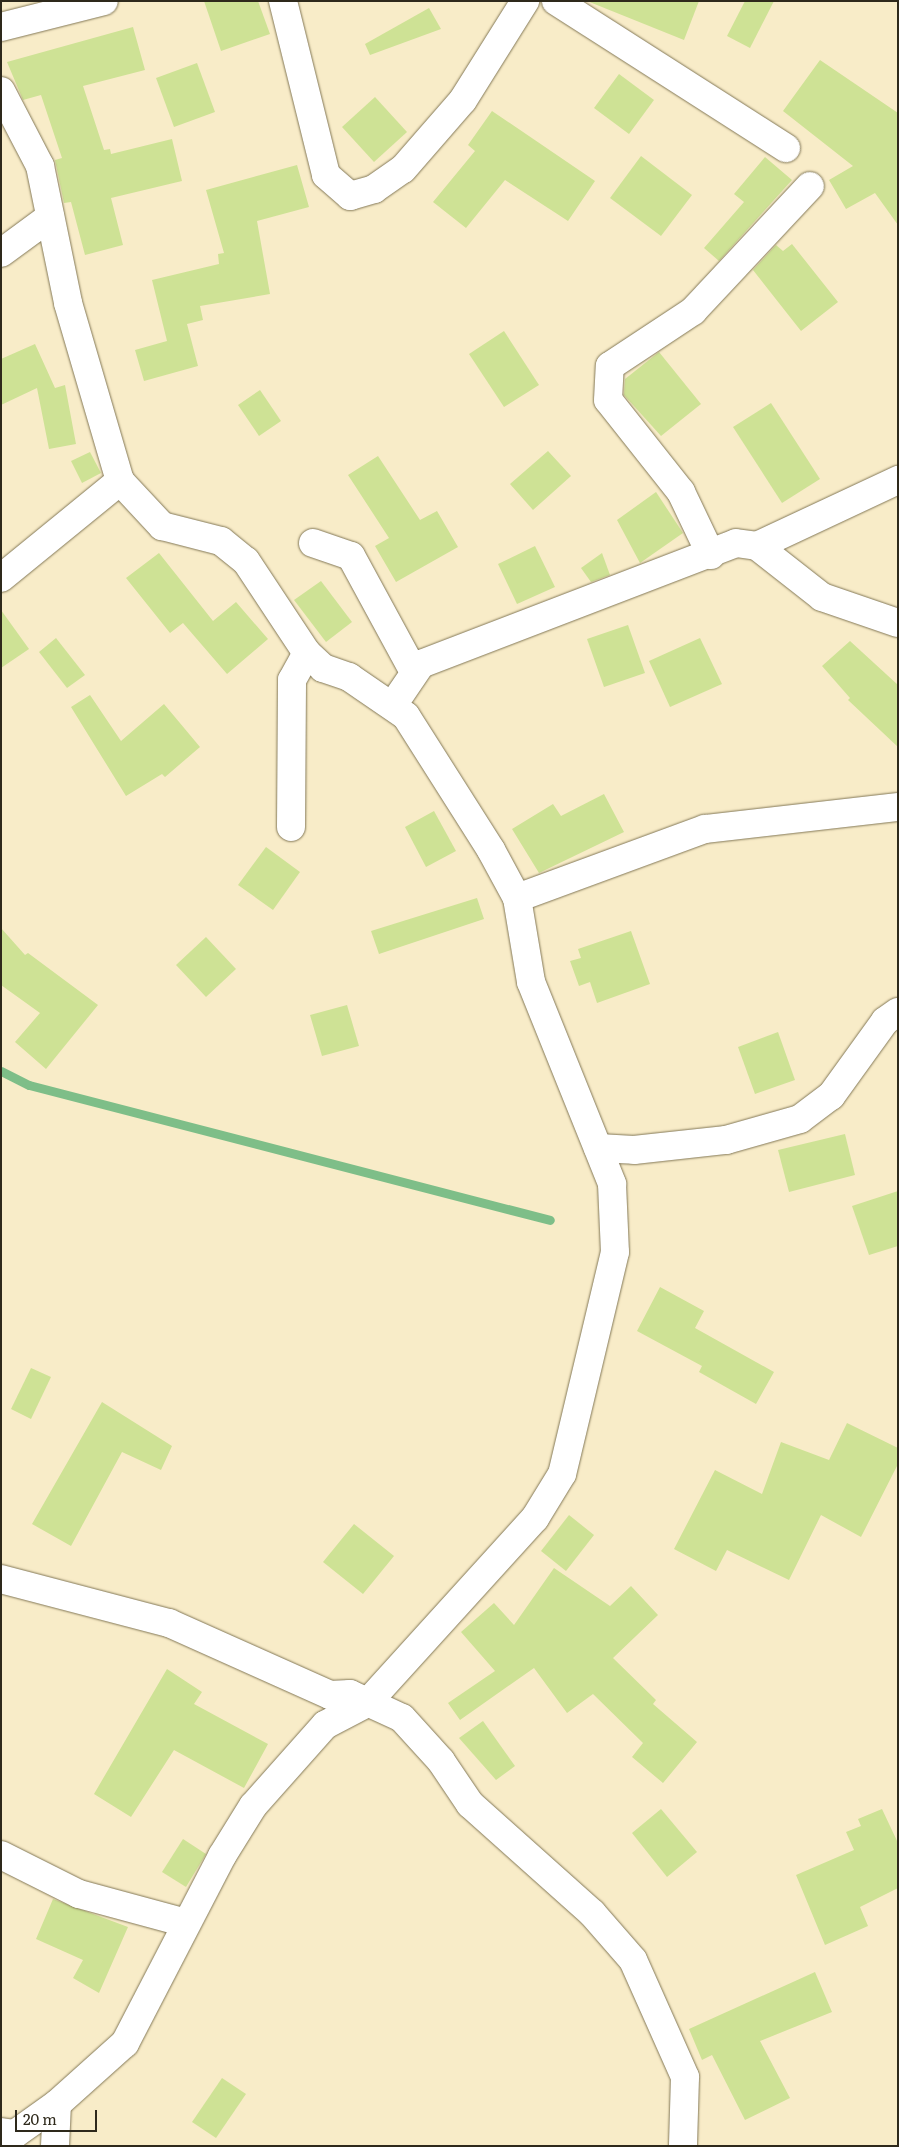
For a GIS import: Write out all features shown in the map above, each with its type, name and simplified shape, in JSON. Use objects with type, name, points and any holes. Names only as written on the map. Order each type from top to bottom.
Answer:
[{"type":"street","points":[[1,27],[104,1]]},
{"type":"street","points":[[282,1],[326,175],[350,196],[374,190],[403,169],[463,100],[524,1]]},
{"type":"street","points":[[556,1],[786,148]]},
{"type":"street","points":[[1,91],[40,166],[68,303],[120,481],[162,526],[221,541],[246,561],[307,653],[323,668],[349,677],[393,705],[406,716],[517,898],[531,982],[612,1184],[614,1252],[562,1474],[535,1518],[367,1703],[325,1725],[253,1806],[186,1923],[124,2043],[57,2104],[15,2134],[1,2132]]},
{"type":"street","points":[[710,555],[681,492],[608,400],[610,366],[693,311],[810,186]]},
{"type":"street","points":[[1,253],[50,217]]},
{"type":"street","points":[[757,546],[898,480]]},
{"type":"street","points":[[1,578],[120,481]]},
{"type":"street","points":[[314,543],[350,556],[414,672]]},
{"type":"street","points":[[393,705],[414,672],[422,664],[710,555],[736,543],[757,546],[822,597],[898,623]]},
{"type":"street","points":[[292,827],[292,680],[307,653]]},
{"type":"street","points":[[517,898],[705,829],[898,807]]},
{"type":"street","points":[[598,1148],[634,1150],[726,1140],[800,1119],[831,1096],[885,1021],[898,1012]]},
{"type":"street","points":[[1,1579],[169,1623],[330,1695],[350,1694],[402,1718],[441,1761],[470,1804],[592,1913],[633,1960],[686,2077],[682,2146]]},
{"type":"street","points":[[1,1855],[79,1894],[186,1923]]},
{"type":"street","points":[[55,2146],[57,2104]]},
{"type":"building","points":[[204,1],[258,1],[270,34],[221,51]]},
{"type":"building","points":[[587,1],[699,1],[684,40]]},
{"type":"building","points":[[745,1],[774,1],[750,48],[727,36]]},
{"type":"building","points":[[429,8],[441,29],[370,55],[365,44]]},
{"type":"building","points":[[133,27],[145,70],[83,86],[104,150],[110,149],[111,154],[172,139],[182,181],[111,198],[123,245],[85,255],[71,202],[64,203],[55,160],[62,158],[41,95],[23,100],[7,62]]},
{"type":"building","points":[[820,60],[898,113],[898,225],[875,193],[846,209],[829,180],[853,166],[783,111]]},
{"type":"building","points":[[197,63],[215,112],[174,127],[156,78]]},
{"type":"building","points":[[619,74],[654,100],[629,134],[594,108]]},
{"type":"building","points":[[375,97],[407,132],[374,162],[342,127]]},
{"type":"building","points":[[492,111],[595,181],[568,221],[505,180],[466,228],[433,202],[475,151],[468,145]]},
{"type":"building","points":[[641,156],[692,195],[661,236],[610,198]]},
{"type":"building","points":[[765,157],[792,180],[719,261],[704,248],[744,202],[734,194]]},
{"type":"building","points":[[297,165],[309,207],[257,221],[270,294],[200,306],[203,320],[187,324],[198,366],[144,381],[135,350],[167,341],[152,280],[219,264],[218,254],[224,253],[206,190]]},
{"type":"building","points":[[792,244],[838,302],[801,331],[753,270],[776,245],[783,251]]},
{"type":"building","points":[[504,331],[539,385],[504,407],[469,354]]},
{"type":"building","points":[[35,344],[55,388],[65,385],[76,444],[49,449],[37,388],[1,405],[1,359]]},
{"type":"building","points":[[659,352],[701,404],[661,436],[624,395],[625,379]]},
{"type":"building","points":[[260,390],[281,421],[259,436],[238,405]]},
{"type":"building","points":[[771,403],[820,479],[782,503],[733,427]]},
{"type":"building","points":[[548,451],[571,476],[533,510],[510,484]]},
{"type":"building","points":[[90,452],[101,473],[82,483],[71,461]]},
{"type":"building","points":[[378,456],[420,520],[437,511],[458,547],[396,582],[375,546],[389,538],[348,475]]},
{"type":"building","points":[[656,492],[683,533],[640,563],[617,520]]},
{"type":"building","points":[[535,546],[555,587],[517,604],[498,564]]},
{"type":"building","points":[[159,553],[213,621],[236,602],[268,639],[227,674],[183,623],[170,633],[126,578]]},
{"type":"building","points":[[602,553],[610,575],[591,582],[581,568]]},
{"type":"building","points":[[321,581],[352,622],[326,642],[294,600]]},
{"type":"building","points":[[1,610],[29,649],[1,668]]},
{"type":"building","points":[[628,625],[645,673],[604,687],[587,639]]},
{"type":"building","points":[[56,638],[85,675],[67,688],[39,652]]},
{"type":"building","points":[[700,638],[722,684],[670,707],[649,661]]},
{"type":"building","points":[[850,641],[898,685],[898,747],[848,700],[850,698],[822,666]]},
{"type":"building","points":[[90,695],[121,741],[164,704],[200,747],[165,777],[162,774],[126,796],[71,707]]},
{"type":"building","points":[[604,794],[624,832],[539,873],[512,829],[553,804],[561,816]]},
{"type":"building","points":[[434,811],[456,851],[426,867],[405,827]]},
{"type":"building","points":[[266,847],[300,872],[273,910],[238,885]]},
{"type":"building","points":[[477,898],[484,919],[379,954],[371,931]]},
{"type":"building","points":[[1,928],[25,955],[28,953],[98,1005],[46,1069],[15,1042],[40,1013],[1,985]]},
{"type":"building","points":[[631,931],[650,984],[597,1003],[590,982],[579,986],[570,961],[581,958],[578,949]]},
{"type":"building","points":[[206,937],[236,969],[206,997],[176,965]]},
{"type":"building","points":[[347,1005],[359,1046],[322,1056],[310,1015]]},
{"type":"building","points":[[778,1032],[795,1080],[755,1094],[738,1047]]},
{"type":"building","points":[[845,1134],[855,1175],[789,1192],[778,1150]]},
{"type":"building","points":[[898,1191],[898,1246],[869,1255],[852,1206]]},
{"type":"building","points":[[660,1287],[704,1311],[695,1328],[774,1372],[756,1404],[699,1372],[702,1366],[637,1331]]},
{"type":"building","points":[[31,1368],[51,1377],[31,1419],[11,1409]]},
{"type":"building","points":[[102,1402],[172,1446],[161,1470],[122,1452],[71,1546],[32,1524]]},
{"type":"building","points":[[847,1423],[898,1448],[898,1464],[861,1537],[821,1515],[789,1580],[727,1550],[716,1571],[674,1549],[715,1470],[762,1494],[781,1442],[829,1460]]},
{"type":"building","points":[[569,1515],[594,1535],[566,1571],[541,1551]]},
{"type":"building","points":[[354,1524],[394,1556],[363,1594],[323,1562]]},
{"type":"building","points":[[554,1568],[610,1606],[631,1586],[658,1615],[613,1658],[656,1700],[653,1704],[697,1742],[663,1783],[632,1757],[643,1743],[593,1694],[567,1713],[534,1668],[460,1720],[448,1703],[495,1671],[461,1632],[494,1603],[514,1625]]},
{"type":"building","points":[[167,1669],[202,1692],[194,1704],[268,1744],[244,1788],[174,1750],[131,1817],[94,1794]]},
{"type":"building","points":[[483,1721],[515,1766],[496,1780],[459,1738]]},
{"type":"building","points":[[661,1809],[697,1852],[667,1877],[632,1833]]},
{"type":"building","points":[[882,1809],[898,1843],[898,1888],[860,1907],[868,1926],[825,1945],[796,1875],[854,1850],[846,1832],[861,1826],[858,1819]]},
{"type":"building","points":[[183,1839],[206,1854],[186,1887],[162,1872]]},
{"type":"building","points":[[53,1899],[128,1927],[99,1993],[73,1978],[83,1960],[36,1939]]},
{"type":"building","points":[[815,1972],[832,2012],[760,2041],[790,2098],[745,2120],[712,2055],[702,2060],[689,2029]]},
{"type":"building","points":[[222,2078],[246,2094],[216,2138],[192,2122]]},
{"type":"waterway","points":[[1,1071],[29,1085],[550,1220]]}]
